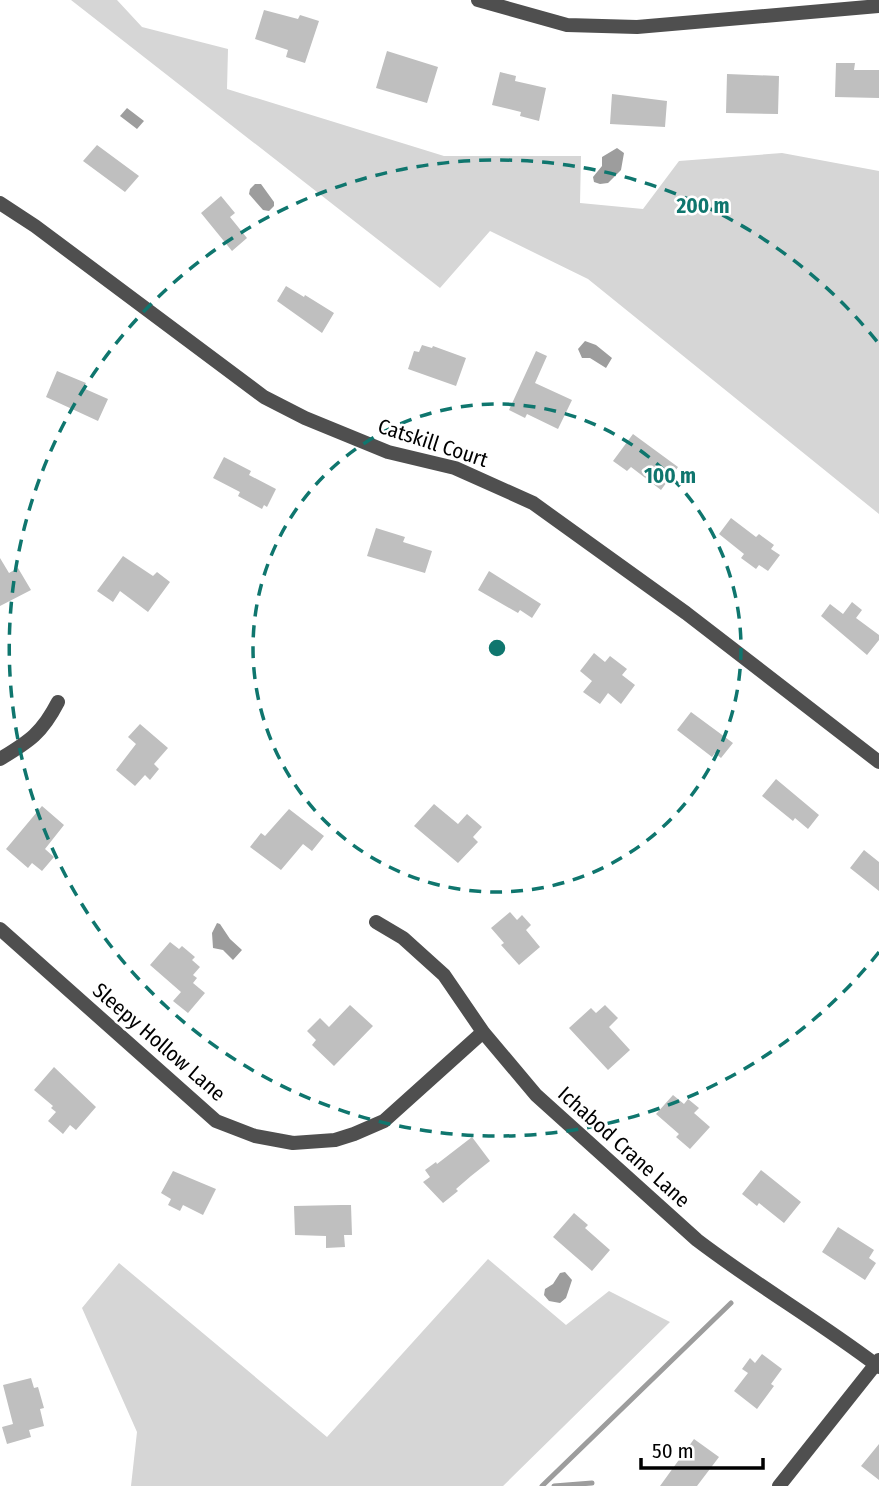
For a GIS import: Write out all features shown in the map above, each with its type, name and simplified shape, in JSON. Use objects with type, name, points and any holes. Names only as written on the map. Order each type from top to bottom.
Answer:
[{"type":"street","points":[[478,0],[567,25],[637,27],[879,6]]},
{"type":"street","name":"Catskill Court","points":[[0,203],[35,226],[264,397],[305,418],[388,453],[455,468],[533,503],[686,613],[879,762]]},
{"type":"street","points":[[0,759],[25,744],[46,726],[58,702]]},
{"type":"street","name":"Ichabod Crane Lane","points":[[376,922],[403,938],[444,975],[483,1032],[536,1095],[697,1241],[878,1364]]},
{"type":"street","name":"Sleepy Hollow Lane","points":[[0,929],[216,1121],[255,1136],[293,1143],[335,1140],[384,1121],[483,1032]]},
{"type":"street","points":[[779,1486],[878,1364]]},
{"type":"shaded area","points":[[71,0],[117,0],[142,27],[228,49],[227,89],[444,156],[581,156],[580,203],[643,209],[679,161],[782,153],[879,171],[879,514],[588,279],[490,231],[440,288]]},
{"type":"shaded area","points":[[127,108],[144,121],[137,129],[120,116]]},
{"type":"shaded area","points":[[617,148],[624,153],[621,170],[608,183],[594,182],[593,177],[602,166],[602,157]]},
{"type":"shaded area","points":[[255,184],[261,184],[274,202],[269,211],[263,210],[249,194]]},
{"type":"shaded area","points":[[585,341],[596,345],[612,358],[606,368],[590,358],[582,358],[578,349]]},
{"type":"shaded area","points":[[217,923],[242,950],[233,960],[223,950],[213,948],[212,933]]},
{"type":"shaded area","points":[[488,1259],[566,1325],[609,1291],[670,1322],[503,1486],[131,1486],[137,1432],[82,1308],[119,1263],[327,1437]]},
{"type":"shaded area","points":[[565,1272],[572,1280],[566,1298],[560,1303],[549,1301],[544,1295],[545,1289],[553,1284],[560,1273]]},
{"type":"building","points":[[264,10],[298,19],[300,15],[319,21],[305,63],[286,57],[288,50],[255,39]]},
{"type":"building","points":[[387,51],[438,67],[427,103],[376,88]]},
{"type":"building","points":[[836,63],[855,63],[854,70],[879,70],[879,98],[835,97]]},
{"type":"building","points":[[500,72],[516,76],[515,81],[546,88],[539,121],[520,116],[521,112],[492,105]]},
{"type":"building","points":[[727,74],[779,76],[778,114],[726,113]]},
{"type":"building","points":[[612,94],[667,101],[665,127],[610,124]]},
{"type":"building","points":[[97,145],[139,176],[125,192],[83,161]]},
{"type":"building","points":[[221,196],[235,213],[230,217],[247,238],[232,251],[201,213]]},
{"type":"building","points":[[286,286],[334,313],[322,333],[277,301]]},
{"type":"building","points":[[422,345],[433,346],[466,358],[456,386],[408,369],[414,351],[419,352]]},
{"type":"building","points":[[536,351],[547,356],[535,383],[572,400],[558,429],[527,414],[525,418],[509,410]]},
{"type":"building","points":[[57,371],[86,383],[83,388],[108,399],[98,421],[46,397]]},
{"type":"building","points":[[633,434],[678,467],[661,490],[631,467],[627,471],[613,461]]},
{"type":"building","points":[[224,457],[251,471],[249,475],[276,489],[267,507],[264,505],[262,509],[238,496],[240,492],[213,478]]},
{"type":"building","points":[[731,518],[756,537],[759,534],[774,545],[771,549],[780,555],[768,571],[759,565],[756,569],[741,558],[744,554],[719,534]]},
{"type":"building","points":[[376,528],[405,537],[403,542],[432,551],[425,573],[367,556]]},
{"type":"building","points":[[123,556],[153,576],[157,572],[170,582],[148,612],[120,591],[113,602],[97,591]]},
{"type":"building","points":[[0,558],[9,573],[18,568],[31,590],[0,606]]},
{"type":"building","points":[[489,571],[541,604],[532,618],[478,590]]},
{"type":"building","points":[[852,602],[862,610],[856,618],[879,635],[879,640],[867,655],[821,616],[830,604],[843,614]]},
{"type":"building","points":[[594,653],[605,662],[610,656],[627,669],[622,675],[635,685],[621,704],[608,693],[600,704],[583,692],[592,681],[580,671]]},
{"type":"building","points":[[691,712],[733,743],[721,758],[715,753],[712,757],[677,730]]},
{"type":"building","points":[[140,724],[168,748],[154,764],[159,769],[150,780],[145,775],[135,786],[116,770],[136,744],[128,737]]},
{"type":"building","points":[[776,779],[819,815],[808,829],[795,818],[793,821],[762,796]]},
{"type":"building","points":[[434,804],[458,824],[467,814],[482,827],[473,837],[478,842],[458,863],[414,826]]},
{"type":"building","points":[[42,806],[64,825],[45,849],[54,857],[42,871],[32,863],[28,868],[6,849]]},
{"type":"building","points":[[289,809],[324,836],[312,851],[303,844],[281,870],[250,847],[261,833],[265,836]]},
{"type":"building","points":[[864,850],[879,862],[879,891],[850,868]]},
{"type":"building","points":[[510,912],[517,920],[522,915],[531,925],[526,930],[540,947],[519,965],[501,945],[504,943],[491,928]]},
{"type":"building","points":[[170,942],[179,949],[182,946],[195,957],[192,960],[200,967],[193,975],[197,978],[193,983],[205,993],[188,1013],[173,1001],[181,992],[150,965]]},
{"type":"building","points":[[350,1005],[373,1026],[334,1066],[312,1045],[316,1040],[307,1031],[320,1018],[329,1027]]},
{"type":"building","points":[[605,1005],[618,1018],[609,1027],[630,1050],[608,1070],[569,1028],[591,1008],[596,1013]]},
{"type":"building","points":[[54,1067],[96,1107],[76,1130],[70,1125],[63,1134],[48,1121],[56,1112],[51,1108],[53,1106],[34,1090]]},
{"type":"building","points":[[673,1095],[684,1104],[688,1099],[699,1108],[694,1113],[710,1127],[690,1149],[676,1137],[679,1134],[656,1114]]},
{"type":"building","points":[[472,1137],[490,1161],[443,1203],[423,1182],[430,1177],[425,1170]]},
{"type":"building","points":[[761,1170],[801,1202],[784,1223],[759,1203],[757,1206],[742,1194]]},
{"type":"building","points":[[173,1171],[216,1189],[203,1215],[183,1205],[180,1211],[168,1205],[171,1199],[161,1193]]},
{"type":"building","points":[[351,1205],[352,1235],[344,1235],[345,1247],[326,1248],[326,1236],[295,1235],[294,1206]]},
{"type":"building","points":[[574,1213],[588,1225],[585,1228],[610,1250],[592,1271],[553,1237]]},
{"type":"building","points":[[838,1227],[874,1250],[869,1258],[876,1263],[865,1280],[822,1252]]},
{"type":"building","points":[[762,1354],[782,1369],[771,1384],[774,1386],[757,1409],[734,1391],[748,1373],[742,1369],[750,1358],[755,1363]]},
{"type":"building","points":[[31,1378],[34,1388],[38,1387],[44,1408],[40,1409],[44,1426],[29,1430],[31,1437],[7,1444],[2,1427],[13,1424],[3,1385]]},
{"type":"building","points":[[694,1439],[719,1457],[697,1486],[660,1486]]},
{"type":"building","points":[[879,1444],[879,1480],[861,1466]]},
{"type":"waterway","points":[[542,1486],[731,1303]]},
{"type":"waterway","points":[[554,1486],[592,1483]]}]
